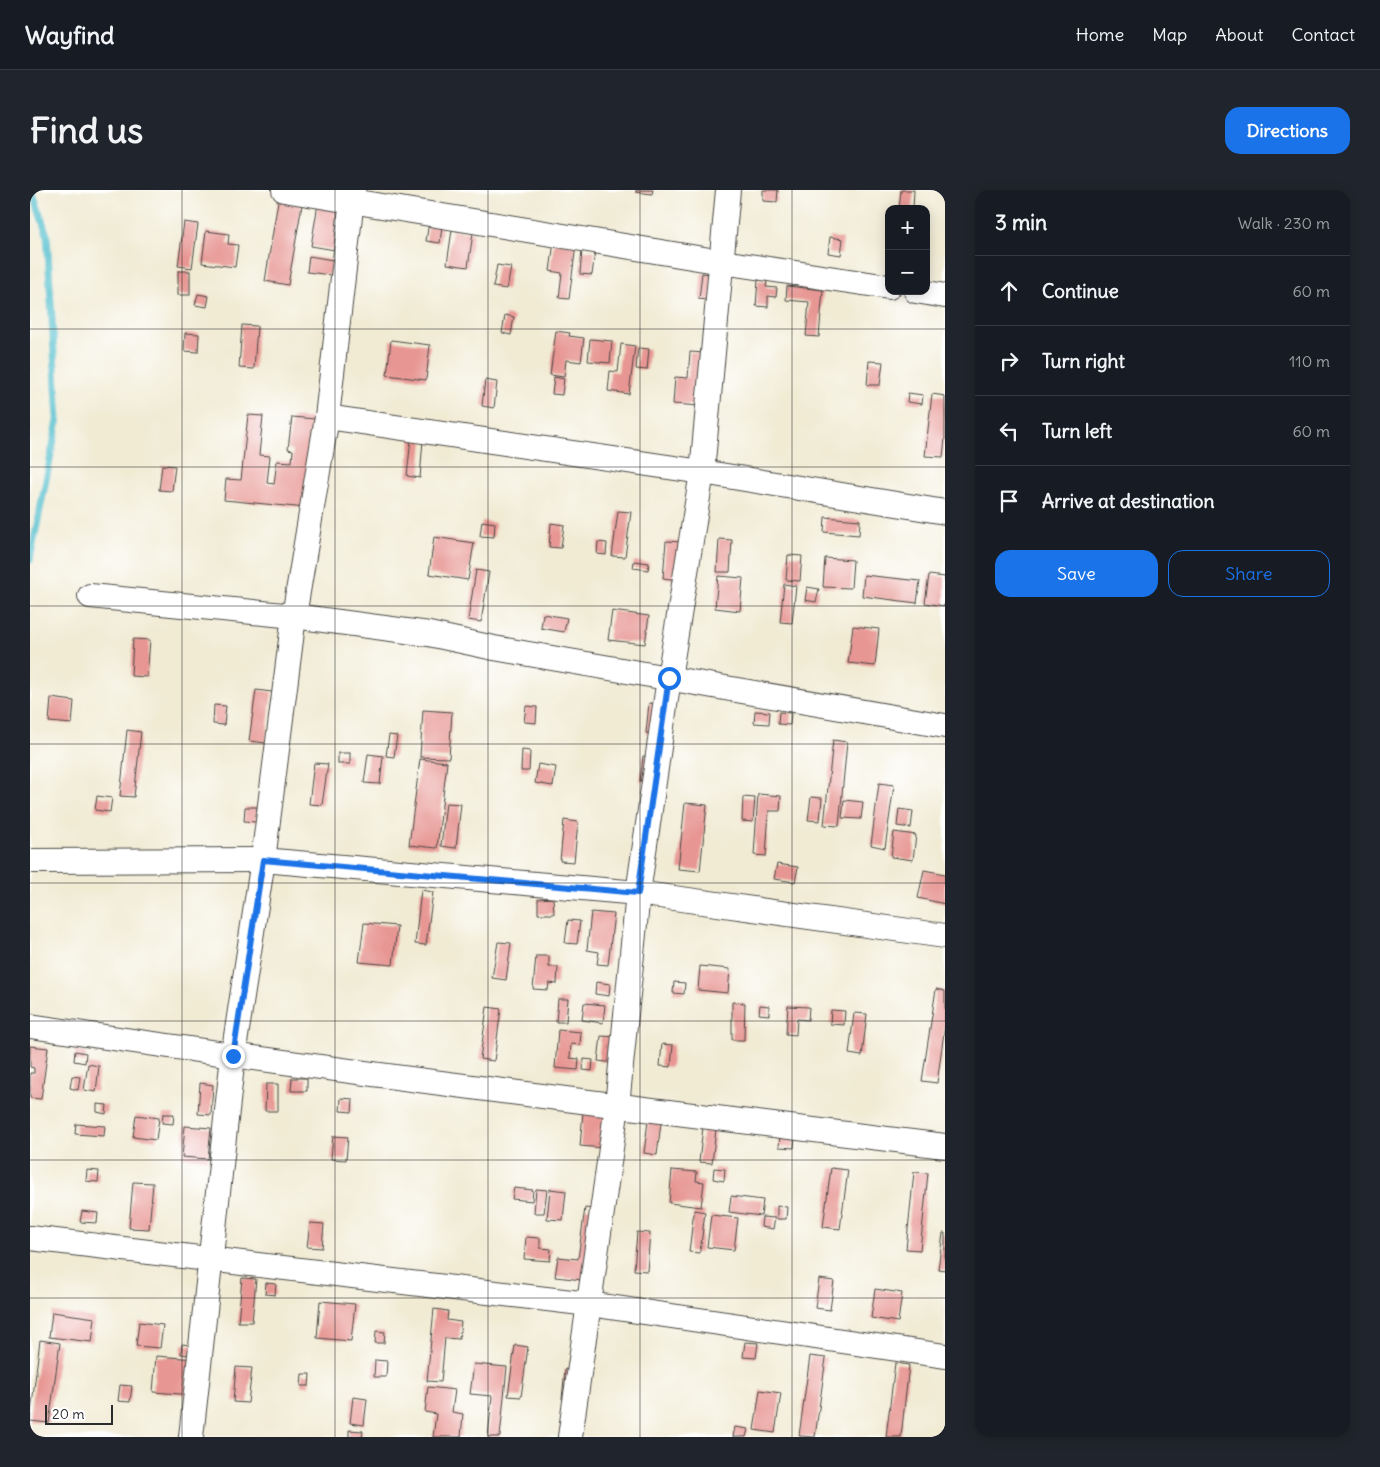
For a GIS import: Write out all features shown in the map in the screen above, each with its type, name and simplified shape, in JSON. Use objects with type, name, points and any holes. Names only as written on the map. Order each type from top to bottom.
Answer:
[{"type":"street","points":[[284,190],[353,196],[722,262],[885,286]]},
{"type":"street","points":[[570,1437],[618,1106],[638,893],[669,678],[702,472],[728,190]]},
{"type":"street","points":[[191,1437],[233,1056],[263,860],[294,616],[327,417],[353,196]]},
{"type":"street","points":[[930,293],[945,296]]},
{"type":"street","points":[[327,417],[702,472],[945,512]]},
{"type":"street","points":[[90,596],[294,616],[429,634],[494,648],[945,726]]},
{"type":"street","points":[[30,862],[263,860],[638,893],[945,936]]},
{"type":"street","points":[[30,1026],[233,1056],[945,1146]]},
{"type":"street","points":[[30,1238],[588,1304],[945,1356]]},
{"type":"building","points":[[636,190],[653,190],[652,194],[636,192]]},
{"type":"building","points":[[763,190],[778,190],[777,202],[763,201]]},
{"type":"building","points":[[901,190],[914,190],[913,205],[899,205]]},
{"type":"building","points":[[319,198],[352,201],[335,250],[311,246]]},
{"type":"building","points":[[278,201],[302,205],[288,285],[265,281]]},
{"type":"building","points":[[430,215],[443,217],[440,243],[426,241]]},
{"type":"building","points":[[184,222],[198,224],[192,268],[178,266]]},
{"type":"building","points":[[452,230],[473,233],[468,267],[447,264]]},
{"type":"building","points":[[206,231],[229,234],[228,244],[238,245],[235,267],[202,263]]},
{"type":"building","points":[[830,237],[843,239],[841,255],[828,253]]},
{"type":"building","points":[[554,242],[576,245],[569,299],[559,298],[562,273],[550,271]]},
{"type":"building","points":[[582,250],[595,251],[592,275],[580,274]]},
{"type":"building","points":[[309,256],[333,260],[331,275],[307,272]]},
{"type":"building","points":[[497,265],[511,267],[507,289],[493,287]]},
{"type":"building","points":[[178,271],[190,271],[190,295],[178,295]]},
{"type":"building","points":[[702,273],[715,275],[712,301],[699,299]]},
{"type":"building","points":[[758,280],[767,281],[766,287],[777,288],[776,297],[768,296],[768,307],[756,306]]},
{"type":"building","points":[[787,286],[823,290],[819,337],[806,336],[809,302],[786,300]]},
{"type":"building","points":[[198,294],[209,296],[207,307],[195,305]]},
{"type":"building","points":[[505,315],[514,317],[511,335],[502,333]]},
{"type":"building","points":[[242,325],[257,326],[254,369],[239,368]]},
{"type":"building","points":[[556,331],[570,333],[569,336],[584,338],[581,362],[566,360],[564,377],[550,375]]},
{"type":"building","points":[[185,333],[199,334],[198,352],[184,351]]},
{"type":"building","points":[[590,339],[612,341],[610,363],[588,361]]},
{"type":"building","points":[[391,340],[430,345],[426,380],[387,375]]},
{"type":"building","points":[[621,344],[635,346],[629,394],[608,391],[610,371],[618,372]]},
{"type":"building","points":[[638,348],[649,349],[647,370],[636,369]]},
{"type":"building","points":[[690,352],[705,353],[700,406],[673,404],[675,377],[688,378]]},
{"type":"building","points":[[869,361],[883,362],[880,385],[867,385]]},
{"type":"building","points":[[554,377],[564,379],[562,395],[552,394]]},
{"type":"building","points":[[485,380],[497,382],[494,408],[482,406]]},
{"type":"building","points":[[908,393],[923,395],[922,404],[907,402]]},
{"type":"building","points":[[932,394],[945,396],[943,457],[925,456]]},
{"type":"building","points":[[248,415],[263,416],[259,455],[270,456],[267,483],[274,484],[277,461],[292,462],[293,450],[288,449],[292,417],[315,419],[306,508],[224,500],[226,479],[241,480]]},
{"type":"building","points":[[411,438],[423,440],[420,478],[407,476]]},
{"type":"building","points":[[162,465],[175,466],[172,491],[159,490]]},
{"type":"building","points":[[618,511],[631,512],[625,557],[612,556]]},
{"type":"building","points":[[825,517],[860,520],[859,535],[824,532]]},
{"type":"building","points":[[482,521],[495,523],[494,537],[480,536]]},
{"type":"building","points":[[551,523],[564,525],[561,548],[549,547]]},
{"type":"building","points":[[434,537],[474,543],[468,580],[429,574]]},
{"type":"building","points":[[719,539],[732,540],[730,572],[717,572]]},
{"type":"building","points":[[666,541],[682,542],[678,580],[663,578]]},
{"type":"building","points":[[598,542],[607,543],[606,555],[597,554]]},
{"type":"building","points":[[788,555],[802,556],[800,581],[786,580]]},
{"type":"building","points":[[825,558],[853,560],[851,588],[823,587]]},
{"type":"building","points":[[634,561],[649,563],[648,570],[633,568]]},
{"type":"building","points":[[476,570],[489,572],[481,622],[468,620]]},
{"type":"building","points":[[864,575],[920,581],[917,603],[862,596]]},
{"type":"building","points":[[929,575],[945,577],[945,606],[925,603]]},
{"type":"building","points":[[718,576],[743,578],[740,611],[715,608]]},
{"type":"building","points":[[784,584],[796,586],[792,623],[780,622]]},
{"type":"building","points":[[807,587],[819,589],[816,602],[805,600]]},
{"type":"building","points":[[612,611],[649,616],[645,644],[608,640]]},
{"type":"building","points":[[543,614],[567,618],[564,632],[541,628]]},
{"type":"building","points":[[853,626],[879,629],[875,666],[848,663]]},
{"type":"building","points":[[133,639],[150,640],[147,677],[131,676]]},
{"type":"building","points":[[256,690],[272,692],[266,743],[249,741]]},
{"type":"building","points":[[51,698],[74,701],[72,724],[49,722]]},
{"type":"building","points":[[649,703],[664,704],[660,735],[646,733]]},
{"type":"building","points":[[214,705],[226,706],[224,725],[213,724]]},
{"type":"building","points":[[526,706],[537,707],[536,723],[524,722]]},
{"type":"building","points":[[423,710],[452,712],[449,758],[420,757]]},
{"type":"building","points":[[755,711],[770,712],[769,724],[754,723]]},
{"type":"building","points":[[779,712],[791,713],[790,725],[778,724]]},
{"type":"building","points":[[127,730],[141,732],[134,797],[120,796]]},
{"type":"building","points":[[389,735],[397,736],[394,757],[386,756]]},
{"type":"building","points":[[833,740],[847,742],[839,826],[824,825]]},
{"type":"building","points":[[522,750],[530,751],[529,771],[521,771]]},
{"type":"building","points":[[338,753],[350,753],[350,764],[338,764]]},
{"type":"building","points":[[368,754],[383,756],[380,784],[364,783]]},
{"type":"building","points":[[643,756],[655,757],[652,783],[640,781]]},
{"type":"building","points":[[420,759],[447,762],[437,848],[409,845]]},
{"type":"building","points":[[314,763],[328,764],[322,805],[309,804]]},
{"type":"building","points":[[538,764],[556,767],[553,786],[535,783]]},
{"type":"building","points":[[879,783],[894,785],[885,848],[871,845]]},
{"type":"building","points":[[758,794],[781,796],[780,811],[769,811],[766,856],[754,855]]},
{"type":"building","points":[[97,796],[112,798],[110,812],[95,810]]},
{"type":"building","points":[[743,797],[755,798],[753,822],[742,821]]},
{"type":"building","points":[[811,797],[822,798],[820,821],[808,820]]},
{"type":"building","points":[[844,800],[863,802],[861,819],[842,818]]},
{"type":"building","points":[[446,803],[461,804],[456,848],[441,846]]},
{"type":"building","points":[[685,803],[707,805],[700,871],[678,869]]},
{"type":"building","points":[[245,807],[257,807],[256,822],[244,821]]},
{"type":"building","points":[[899,809],[913,811],[911,828],[897,826]]},
{"type":"building","points":[[564,820],[578,822],[574,862],[560,861]]},
{"type":"building","points":[[894,832],[916,835],[913,860],[891,857]]},
{"type":"building","points":[[777,864],[798,867],[795,882],[774,879]]},
{"type":"building","points":[[924,870],[945,874],[945,904],[918,898]]},
{"type":"building","points":[[421,890],[433,892],[426,945],[415,944]]},
{"type":"building","points":[[553,898],[554,914],[538,914],[538,899]]},
{"type":"building","points":[[591,912],[614,914],[608,965],[597,964],[599,952],[587,950]]},
{"type":"building","points":[[568,920],[580,921],[577,944],[565,943]]},
{"type":"building","points":[[364,923],[397,926],[393,965],[359,962]]},
{"type":"building","points":[[498,942],[511,943],[506,980],[492,978]]},
{"type":"building","points":[[536,956],[549,956],[549,967],[558,967],[557,984],[549,983],[548,990],[533,989]]},
{"type":"building","points":[[700,966],[730,969],[728,993],[698,990]]},
{"type":"building","points":[[596,982],[610,984],[609,996],[595,994]]},
{"type":"building","points":[[674,982],[685,983],[684,994],[673,993]]},
{"type":"building","points":[[936,989],[945,991],[945,1025],[937,1083],[922,1081]]},
{"type":"building","points":[[558,999],[568,999],[566,1022],[556,1022]]},
{"type":"building","points":[[732,1002],[745,1003],[744,1040],[732,1040]]},
{"type":"building","points":[[584,1003],[605,1005],[603,1023],[582,1020]]},
{"type":"building","points":[[760,1005],[769,1006],[769,1015],[759,1014]]},
{"type":"building","points":[[788,1006],[809,1007],[808,1020],[797,1019],[796,1035],[786,1034]]},
{"type":"building","points":[[487,1007],[501,1009],[494,1061],[480,1059]]},
{"type":"building","points":[[831,1010],[845,1011],[844,1025],[830,1024]]},
{"type":"building","points":[[854,1013],[867,1014],[862,1056],[849,1054]]},
{"type":"building","points":[[558,1030],[581,1032],[580,1045],[571,1044],[570,1058],[579,1059],[578,1070],[555,1068]]},
{"type":"building","points":[[601,1036],[617,1037],[615,1063],[598,1061]]},
{"type":"building","points":[[662,1044],[673,1045],[671,1067],[660,1066]]},
{"type":"building","points":[[30,1046],[48,1048],[41,1099],[30,1098],[30,1073],[34,1073],[34,1068],[30,1067]]},
{"type":"building","points":[[75,1051],[86,1053],[85,1063],[74,1061]]},
{"type":"building","points":[[584,1059],[593,1060],[592,1071],[583,1070]]},
{"type":"building","points":[[88,1064],[99,1066],[96,1092],[84,1090]]},
{"type":"building","points":[[72,1076],[80,1077],[78,1090],[70,1088]]},
{"type":"building","points":[[292,1078],[307,1078],[307,1091],[291,1091]]},
{"type":"building","points":[[200,1083],[213,1085],[211,1115],[198,1114]]},
{"type":"building","points":[[266,1084],[278,1084],[278,1111],[265,1111]]},
{"type":"building","points":[[341,1098],[353,1099],[352,1112],[340,1111]]},
{"type":"building","points":[[97,1104],[107,1105],[106,1114],[97,1112]]},
{"type":"building","points":[[583,1112],[608,1115],[604,1148],[580,1146]]},
{"type":"building","points":[[163,1114],[174,1114],[173,1124],[162,1123]]},
{"type":"building","points":[[136,1115],[159,1118],[156,1140],[133,1137]]},
{"type":"building","points":[[648,1121],[661,1123],[657,1155],[644,1153]]},
{"type":"building","points":[[76,1124],[105,1126],[104,1136],[75,1134]]},
{"type":"building","points":[[185,1126],[211,1128],[208,1159],[182,1157]]},
{"type":"building","points":[[703,1127],[716,1129],[712,1163],[699,1162]]},
{"type":"building","points":[[780,1135],[795,1137],[794,1148],[779,1147]]},
{"type":"building","points":[[333,1136],[348,1137],[346,1160],[331,1159]]},
{"type":"building","points":[[714,1168],[725,1169],[724,1181],[713,1179]]},
{"type":"building","points":[[831,1168],[848,1170],[840,1229],[823,1227]]},
{"type":"building","points":[[87,1170],[99,1171],[98,1182],[86,1181]]},
{"type":"building","points":[[672,1170],[697,1172],[696,1181],[704,1182],[701,1207],[669,1203]]},
{"type":"building","points":[[914,1172],[928,1173],[920,1250],[906,1249]]},
{"type":"building","points":[[133,1182],[153,1183],[149,1229],[129,1228]]},
{"type":"building","points":[[514,1188],[533,1190],[532,1201],[512,1199]]},
{"type":"building","points":[[536,1189],[547,1190],[544,1213],[534,1213]]},
{"type":"building","points":[[550,1189],[566,1191],[563,1220],[547,1219]]},
{"type":"building","points":[[731,1196],[763,1200],[761,1216],[729,1212]]},
{"type":"building","points":[[777,1206],[787,1207],[786,1219],[777,1219]]},
{"type":"building","points":[[585,1208],[601,1210],[592,1281],[555,1277],[558,1257],[578,1259]]},
{"type":"building","points":[[694,1210],[705,1212],[700,1253],[689,1252]]},
{"type":"building","points":[[82,1211],[98,1213],[97,1223],[80,1222]]},
{"type":"building","points":[[711,1215],[738,1218],[734,1250],[707,1247]]},
{"type":"building","points":[[762,1217],[775,1218],[773,1229],[761,1227]]},
{"type":"building","points":[[310,1223],[324,1224],[322,1248],[307,1247]]},
{"type":"building","points":[[637,1232],[650,1233],[647,1271],[634,1270]]},
{"type":"building","points":[[943,1233],[945,1233],[945,1270],[938,1269]]},
{"type":"building","points":[[526,1237],[540,1238],[540,1248],[551,1249],[550,1261],[524,1259]]},
{"type":"building","points":[[242,1278],[256,1279],[252,1322],[238,1322]]},
{"type":"building","points":[[819,1279],[834,1281],[830,1310],[815,1308]]},
{"type":"building","points":[[266,1283],[276,1284],[275,1295],[265,1294]]},
{"type":"building","points":[[875,1289],[902,1293],[898,1322],[871,1318]]},
{"type":"building","points":[[320,1301],[355,1304],[351,1341],[317,1338]]},
{"type":"building","points":[[434,1309],[448,1311],[447,1320],[461,1322],[459,1339],[445,1338],[441,1382],[427,1381]]},
{"type":"building","points":[[52,1312],[95,1318],[92,1342],[49,1337]]},
{"type":"building","points":[[139,1322],[163,1325],[160,1348],[136,1346]]},
{"type":"building","points":[[376,1331],[385,1332],[384,1343],[375,1343]]},
{"type":"building","points":[[40,1340],[60,1343],[49,1423],[30,1421]]},
{"type":"building","points":[[745,1342],[758,1343],[756,1358],[743,1357]]},
{"type":"building","points":[[182,1344],[197,1346],[195,1356],[181,1354]]},
{"type":"building","points":[[515,1345],[528,1347],[521,1397],[508,1396]]},
{"type":"building","points":[[156,1356],[196,1359],[193,1395],[153,1392]]},
{"type":"building","points":[[810,1356],[826,1358],[815,1437],[799,1436]]},
{"type":"building","points":[[375,1360],[387,1361],[386,1377],[374,1377]]},
{"type":"building","points":[[895,1363],[909,1365],[901,1437],[886,1437]]},
{"type":"building","points":[[474,1364],[507,1367],[500,1437],[488,1437],[492,1396],[470,1394]]},
{"type":"building","points":[[236,1367],[252,1368],[248,1403],[233,1402]]},
{"type":"building","points":[[565,1369],[578,1371],[575,1400],[562,1399]]},
{"type":"building","points":[[302,1374],[310,1374],[309,1386],[301,1386]]},
{"type":"building","points":[[120,1385],[132,1386],[130,1402],[118,1401]]},
{"type":"building","points":[[428,1387],[455,1390],[452,1412],[463,1414],[461,1437],[433,1437],[436,1414],[425,1412]]},
{"type":"building","points":[[760,1390],[781,1393],[775,1433],[754,1430]]},
{"type":"building","points":[[353,1397],[367,1399],[364,1425],[350,1423]]},
{"type":"building","points":[[735,1427],[748,1429],[746,1437],[733,1437]]},
{"type":"building","points":[[349,1430],[363,1431],[362,1437],[349,1437]]},
{"type":"waterway","points":[[30,560],[58,420],[47,235],[32,190]]},
{"type":"route","points":[[233,1056],[263,860],[638,893],[669,678]]}]
